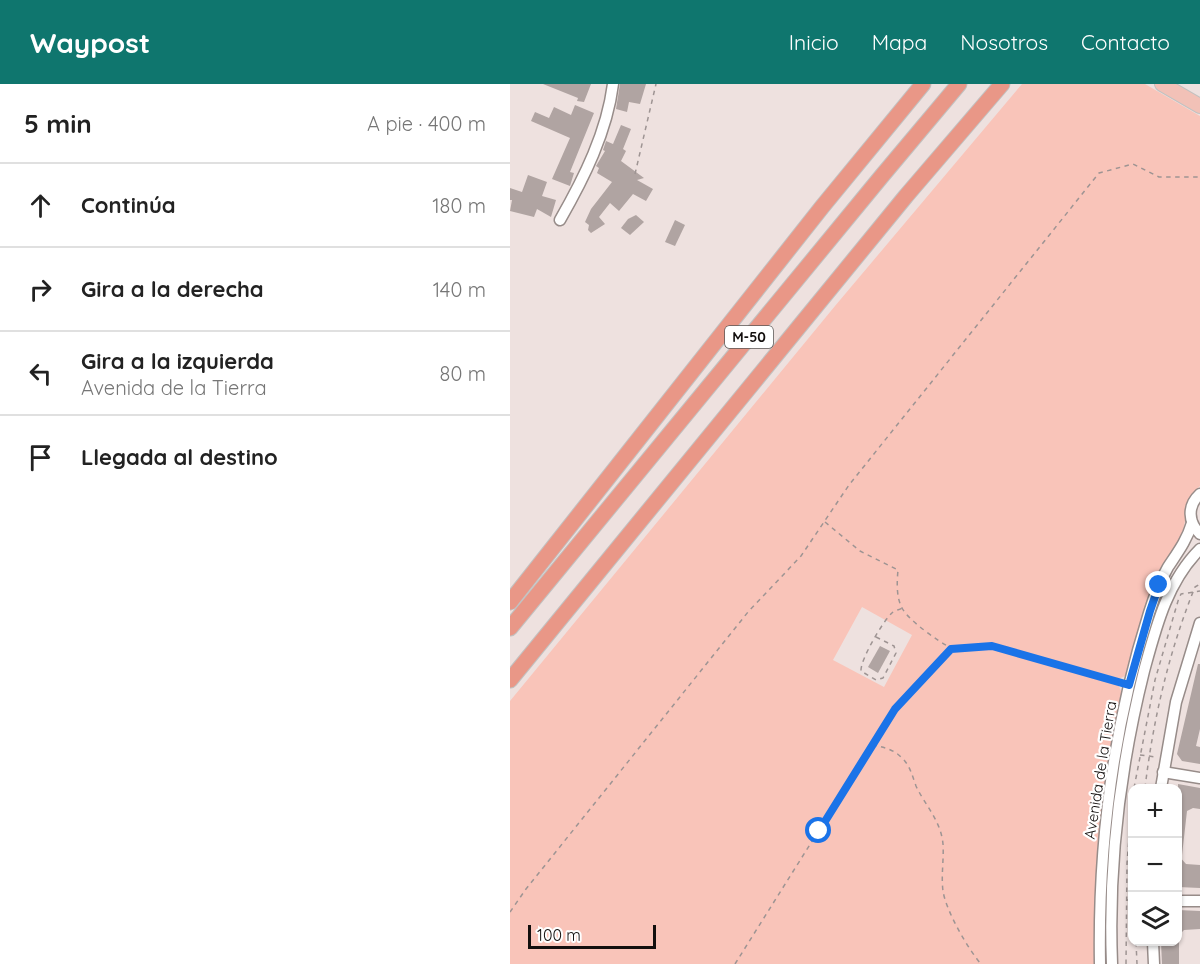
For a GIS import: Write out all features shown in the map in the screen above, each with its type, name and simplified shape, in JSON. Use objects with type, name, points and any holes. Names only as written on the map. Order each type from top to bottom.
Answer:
[{"type":"highway","points":[[510,602],[808,224],[923,84]]},
{"type":"highway","name":"M-50","points":[[510,628],[959,84]]},
{"type":"highway","name":"M-50","points":[[510,680],[898,205],[1002,84]]},
{"type":"main road","points":[[1162,84],[1200,106]]},
{"type":"street","points":[[560,220],[579,187],[600,137],[613,84]]},
{"type":"street","name":"Avenida de la Tierra","points":[[1100,964],[1103,844],[1113,759],[1129,685],[1159,585],[1187,537],[1192,523],[1191,508],[1200,494]]},
{"type":"street","points":[[1192,523],[1200,534]]},
{"type":"street","name":"Avenida de la Tierra","points":[[1112,964],[1113,855],[1125,761],[1135,712],[1149,655],[1170,590],[1179,574],[1200,549]]},
{"type":"street","points":[[1162,784],[1176,702],[1196,646],[1200,623]]},
{"type":"street","points":[[1163,772],[1200,778]]},
{"type":"street","points":[[1182,901],[1200,901]]},
{"type":"street","points":[[1153,946],[1154,964]]},
{"type":"path","points":[[635,174],[656,84]]},
{"type":"path","points":[[510,912],[533,880],[748,612],[801,556],[849,485],[1099,173],[1133,164],[1159,177],[1200,177]]},
{"type":"path","points":[[825,521],[860,551],[898,570],[896,584],[902,608],[933,639],[951,649],[992,646],[1129,685]]},
{"type":"path","points":[[1146,784],[1149,756],[1167,673],[1192,592],[1200,584]]},
{"type":"path","points":[[1135,784],[1155,680],[1178,601],[1181,594],[1200,591]]},
{"type":"path","points":[[876,637],[894,646],[896,653],[883,678],[876,680],[861,671],[860,665],[885,620],[902,608]]},
{"type":"path","points":[[735,964],[895,709],[951,649]]},
{"type":"path","points":[[872,745],[885,747],[901,756],[910,768],[917,787],[936,819],[943,843],[943,892],[959,931],[970,951],[981,964]]},
{"type":"path","points":[[1139,755],[1165,759]]},
{"type":"path","points":[[1126,964],[1126,900],[1130,838]]},
{"type":"path","points":[[1136,946],[1137,964]]},
{"type":"shaded area","points":[[1022,84],[1145,84],[1200,116],[1200,486],[1189,499],[1184,527],[1150,593],[1125,676],[1118,679],[1093,673],[1092,677],[1118,684],[1122,693],[1108,761],[1102,811],[1098,862],[1096,964],[510,964],[510,701],[835,306]],"holes":[[[862,607],[912,635],[884,687],[833,660]]]},
{"type":"building","points":[[543,84],[591,84],[584,102],[577,101],[578,98]]},
{"type":"building","points":[[620,84],[646,84],[640,104],[629,102],[627,112],[616,109]]},
{"type":"building","points":[[575,105],[594,113],[570,172],[574,173],[570,186],[552,179],[570,138],[531,121],[535,112],[549,118],[554,107],[571,115]]},
{"type":"building","points":[[621,125],[631,129],[621,161],[644,178],[637,180],[653,189],[646,201],[633,194],[619,211],[610,203],[599,217],[605,224],[591,233],[588,230],[589,225],[585,222],[591,209],[612,182],[597,173],[599,168],[596,166],[605,151],[603,150],[606,141],[613,144]]},
{"type":"building","points":[[528,175],[547,182],[542,196],[556,200],[551,217],[537,209],[534,217],[510,211],[512,200],[510,200],[510,188],[522,192]]},
{"type":"building","points":[[636,215],[644,222],[630,235],[621,228],[628,219]]},
{"type":"building","points":[[675,220],[685,225],[675,246],[665,242]]},
{"type":"building","points":[[880,646],[890,651],[878,673],[868,667]]},
{"type":"building","points":[[1198,664],[1200,664],[1200,729],[1196,746],[1200,747],[1200,764],[1182,761],[1177,754]]},
{"type":"building","points":[[1182,785],[1200,788],[1200,809],[1193,808],[1187,811],[1182,855]]},
{"type":"building","points":[[1182,860],[1186,864],[1200,865],[1200,888],[1182,887]]},
{"type":"building","points":[[1182,910],[1200,911],[1200,929],[1182,932]]},
{"type":"building","points":[[1161,946],[1179,946],[1179,964],[1162,964]]},
{"type":"route","points":[[819,831],[895,709],[951,649],[992,646],[1129,685],[1159,585]]}]
